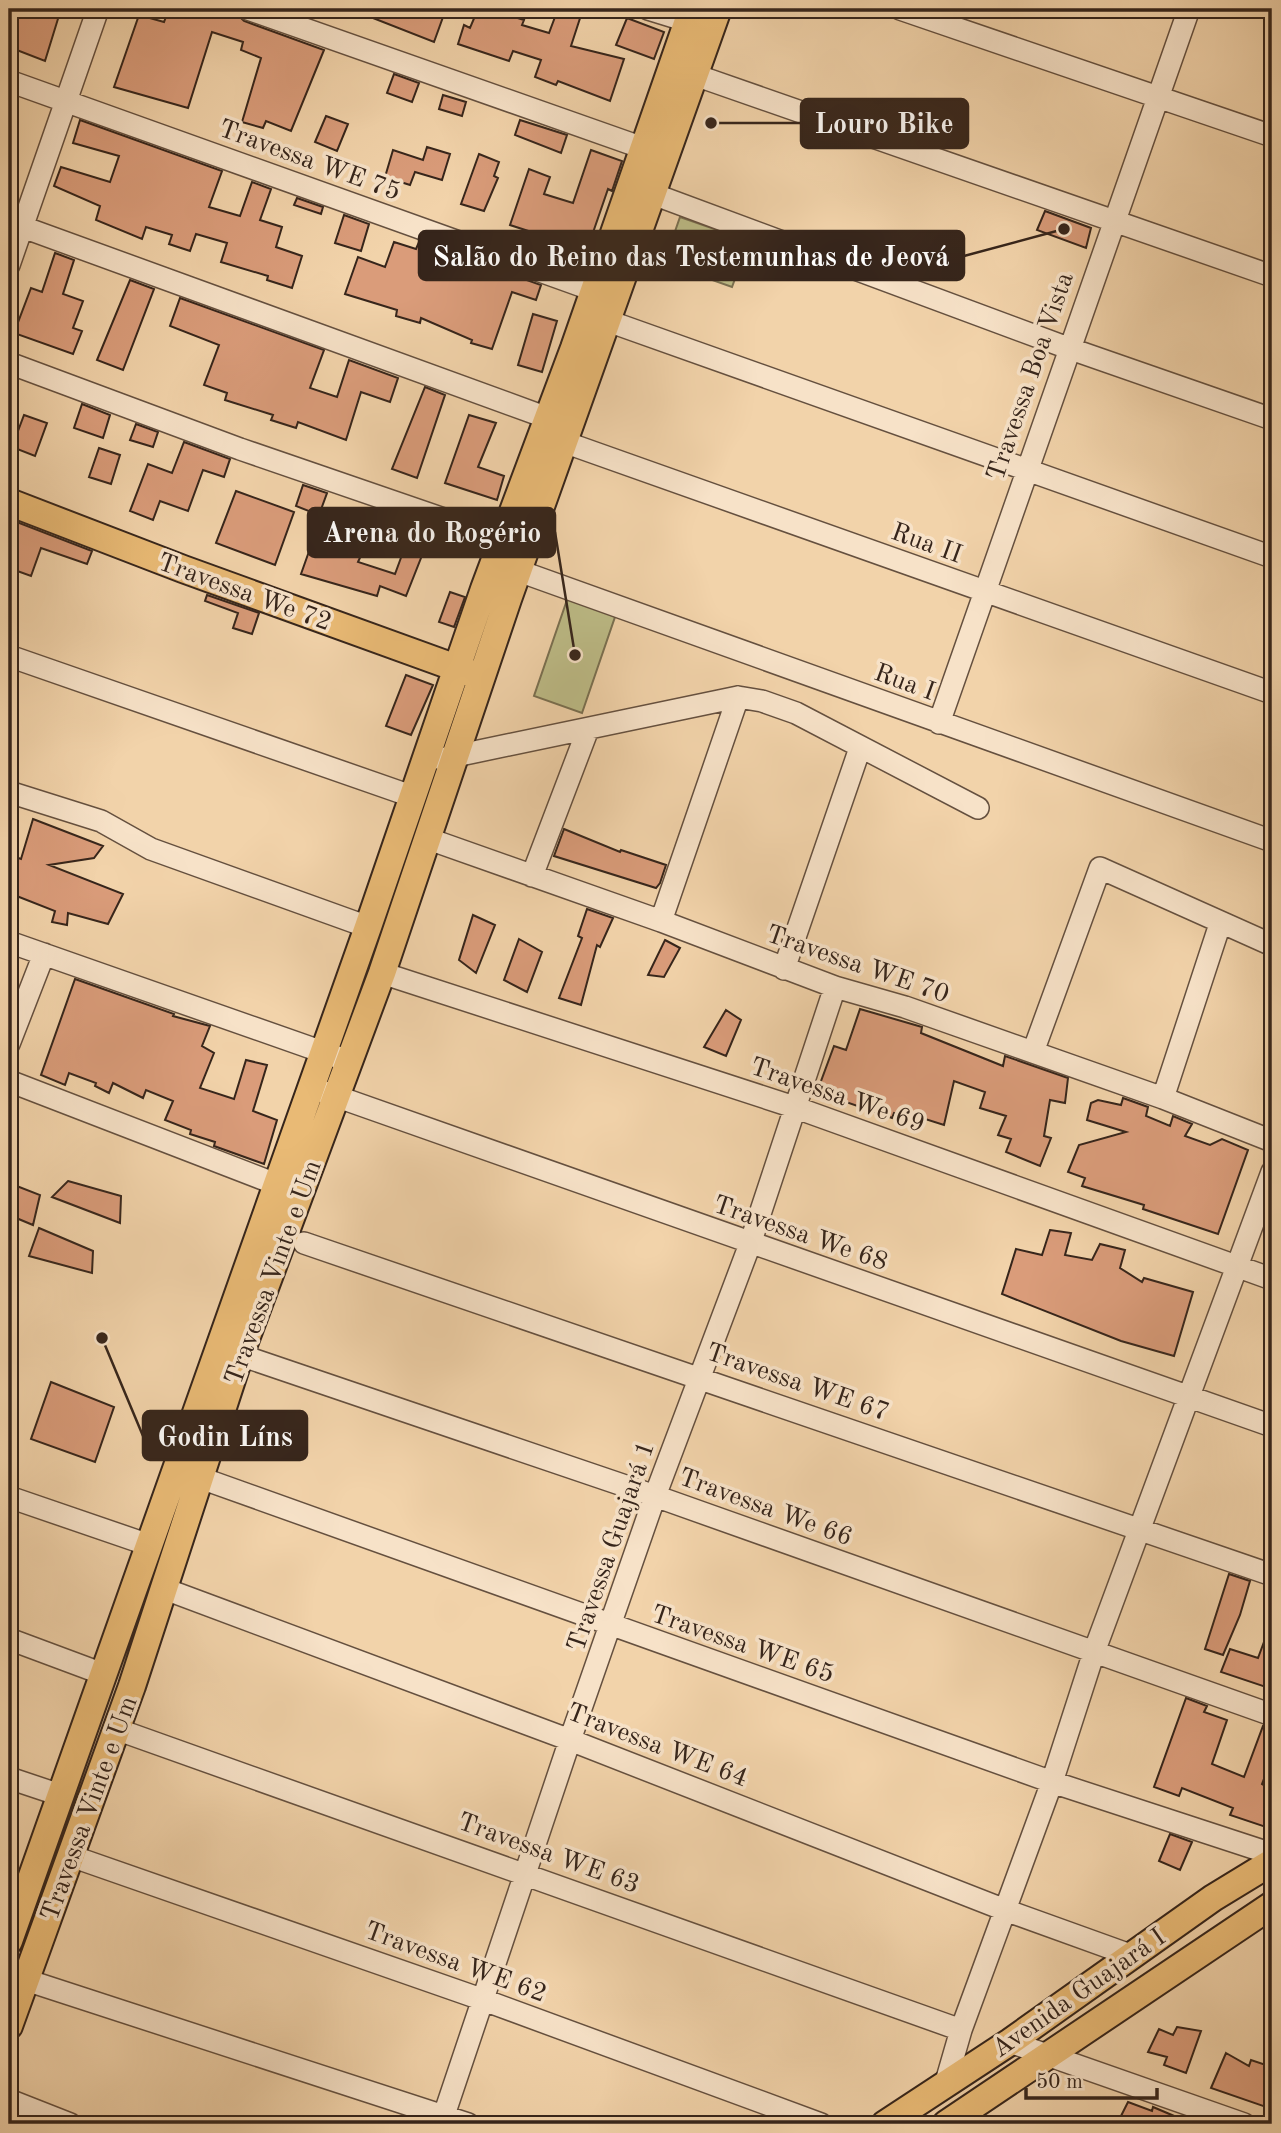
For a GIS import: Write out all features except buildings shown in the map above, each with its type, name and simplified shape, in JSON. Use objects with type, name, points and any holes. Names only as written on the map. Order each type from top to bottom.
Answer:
[{"type":"main road","name":"Travessa Vinte e Um","points":[[9,2026],[116,1729],[240,1355],[382,973],[482,677],[718,9]]},
{"type":"main road","name":"Travessa Vinte e Um","points":[[9,1941],[14,1912],[60,1795],[312,1087],[502,539],[689,15]]},
{"type":"main road","name":"Travessa We 72","points":[[9,502],[183,569],[482,677]]},
{"type":"main road","points":[[342,1000],[367,1010]]},
{"type":"main road","points":[[288,1151],[313,1160]]},
{"type":"main road","name":"Avenida Guajará I","points":[[885,2124],[1010,2042],[1130,1955],[1272,1861]]},
{"type":"main road","name":"Avenida Guajará I","points":[[946,2124],[1272,1905]]},
{"type":"street","points":[[9,265],[16,224],[67,102],[97,9]]},
{"type":"street","points":[[248,9],[643,148]]},
{"type":"street","points":[[648,9],[689,15]]},
{"type":"street","points":[[900,9],[1272,136]]},
{"type":"street","name":"Travessa Boa Vista","points":[[939,723],[1112,222],[1189,9]]},
{"type":"street","points":[[695,75],[1272,276]]},
{"type":"street","name":"Travessa WE 75","points":[[9,81],[593,290]]},
{"type":"street","points":[[653,194],[1068,348],[1272,419]]},
{"type":"street","points":[[16,224],[545,417]]},
{"type":"street","points":[[608,321],[1272,557]]},
{"type":"street","points":[[9,363],[240,449],[502,539]]},
{"type":"street","name":"Rua II","points":[[564,442],[1272,693]]},
{"type":"street","name":"Rua I","points":[[519,571],[1272,841]]},
{"type":"street","points":[[9,656],[414,797]]},
{"type":"street","points":[[426,761],[738,698],[779,706],[978,808]]},
{"type":"street","points":[[661,921],[738,698]]},
{"type":"street","points":[[532,876],[588,729]]},
{"type":"street","points":[[784,969],[860,748]]},
{"type":"street","points":[[9,792],[101,821],[151,849],[368,927]]},
{"type":"street","name":"Travessa WE 70","points":[[426,838],[661,921],[835,987],[1163,1098],[1272,1141]]},
{"type":"street","points":[[1033,1052],[1100,868],[1272,945]]},
{"type":"street","points":[[1163,1098],[1220,924]]},
{"type":"street","points":[[9,942],[348,1060]]},
{"type":"street","points":[[9,1044],[44,954]]},
{"type":"street","name":"Travessa We 69","points":[[382,973],[794,1107],[1272,1279]]},
{"type":"street","name":"Travessa Guajará 1","points":[[444,2120],[524,1873],[655,1496],[750,1244],[835,987]]},
{"type":"street","points":[[9,1081],[276,1184]]},
{"type":"street","name":"Travessa We 68","points":[[312,1087],[750,1244],[1272,1426]]},
{"type":"street","points":[[946,2082],[961,2031],[1052,1782],[1094,1652],[1272,1172]]},
{"type":"street","name":"Travessa WE 67","points":[[304,1243],[1272,1575]]},
{"type":"street","name":"Travessa We 66","points":[[240,1355],[655,1496],[1272,1715]]},
{"type":"street","name":"Travessa WE 65","points":[[198,1477],[1052,1782],[1272,1854]]},
{"type":"street","points":[[9,1497],[149,1545]]},
{"type":"street","name":"Travessa WE 64","points":[[164,1589],[570,1740],[1005,1910],[1130,1955]]},
{"type":"street","points":[[9,1639],[103,1674]]},
{"type":"street","name":"Travessa WE 63","points":[[116,1729],[961,2031]]},
{"type":"street","points":[[9,1778],[60,1795]]},
{"type":"street","name":"Travessa WE 62","points":[[71,1856],[481,1999],[821,2124]]},
{"type":"street","points":[[26,1980],[444,2120],[468,2124]]},
{"type":"street","points":[[1010,2042],[1244,2124]]},
{"type":"street","points":[[9,2100],[70,2124]]},
{"type":"shaded area","points":[[680,217],[749,241],[732,287],[664,263]]},
{"type":"shaded area","points":[[568,597],[616,614],[582,713],[534,696]]},
{"type":"place","name":"Louro Bike","points":[[711,123]]},
{"type":"place","name":"Salão do Reino das Testemunhas de Jeová","points":[[1064,229]]},
{"type":"place","name":"Arena do Rogério","points":[[575,655]]},
{"type":"place","name":"Godin Líns","points":[[102,1338]]}]
